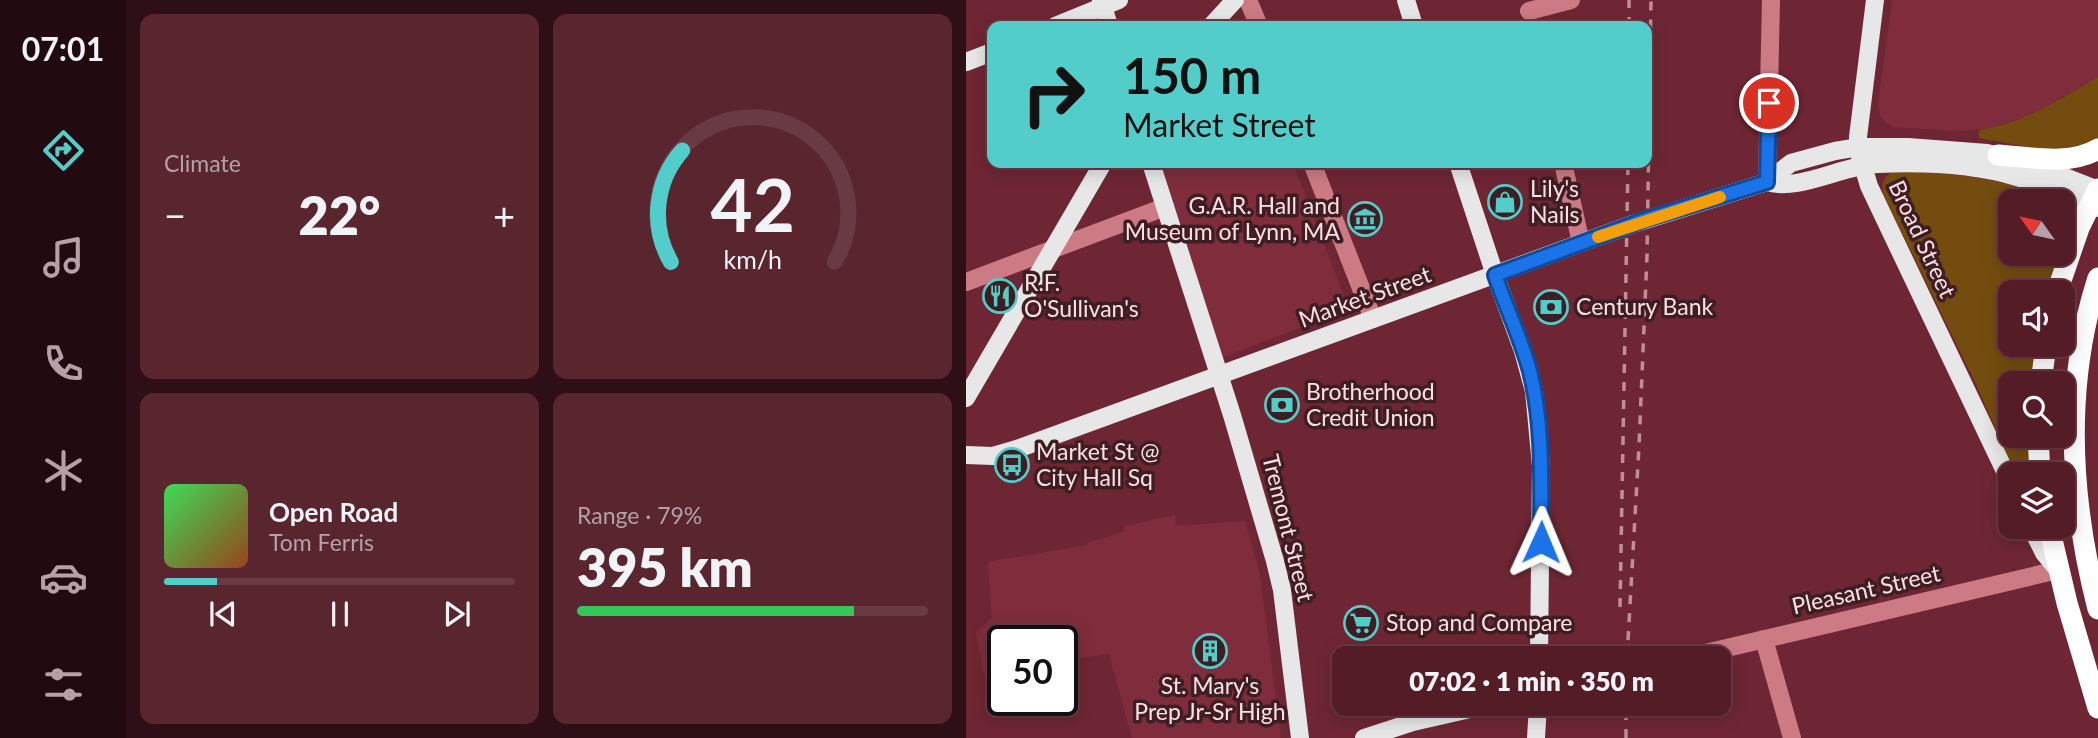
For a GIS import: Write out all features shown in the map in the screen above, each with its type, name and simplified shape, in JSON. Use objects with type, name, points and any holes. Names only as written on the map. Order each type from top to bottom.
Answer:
[{"type":"highway","points":[[1998,155],[2065,159],[2098,149]]},
{"type":"highway","points":[[2061,280],[2091,195]]},
{"type":"highway","points":[[2098,278],[2078,360],[2073,447],[2082,527],[2098,609]]},
{"type":"highway","points":[[2052,539],[2098,708]]},
{"type":"main road","points":[[1216,21],[1235,0]]},
{"type":"main road","points":[[1406,0],[1412,21]]},
{"type":"main road","name":"Broad Street","points":[[1875,0],[1859,120],[1862,166],[1869,186],[2001,462]]},
{"type":"main road","points":[[1066,21],[1107,2],[1109,21]]},
{"type":"main road","points":[[966,62],[987,54]]},
{"type":"main road","name":"Market Street","points":[[970,460],[1012,451],[1644,220],[1767,182],[1791,163],[1835,150],[1859,147],[1894,155]]},
{"type":"main road","points":[[1894,155],[1954,149],[1998,155],[2032,164],[2091,195]]},
{"type":"main road","points":[[1894,155],[1989,171],[2091,195]]},
{"type":"main road","name":"Market Street","points":[[1767,182],[1776,185],[1793,184],[1894,155]]},
{"type":"main road","points":[[967,393],[1100,168]]},
{"type":"main road","name":"Tremont Street","points":[[1153,168],[1249,471],[1278,573],[1300,738]]},
{"type":"main road","points":[[1460,168],[1523,351],[1534,391],[1541,466],[1539,646]]},
{"type":"main road","points":[[2037,539],[2058,570]]},
{"type":"main road","points":[[1364,738],[1439,716]]},
{"type":"main road","points":[[1536,738],[1537,716]]},
{"type":"street","points":[[1248,0],[1257,21]]},
{"type":"street","points":[[1530,12],[1571,0]]},
{"type":"street","points":[[1767,182],[1771,0]]},
{"type":"street","points":[[1314,168],[1373,319]]},
{"type":"street","points":[[1564,168],[1581,243]]},
{"type":"street","points":[[966,282],[1165,207]]},
{"type":"street","name":"Pleasant Street","points":[[1731,647],[2058,570]]},
{"type":"street","points":[[1765,639],[1793,738]]},
{"type":"shaded area","points":[[1892,0],[2098,0],[2098,77],[2031,115],[1992,128],[1960,131],[1893,127],[1881,118],[1878,105]]},
{"type":"shaded area","points":[[2098,77],[2098,140],[2060,153],[1979,138],[1979,130],[2026,116]]},
{"type":"shaded area","points":[[1162,168],[1295,168],[1349,309],[1221,358]]},
{"type":"shaded area","points":[[1895,171],[1939,173],[1979,178],[2024,189],[1998,189],[1998,266],[2055,266],[2051,280],[1998,280],[1998,357],[2034,357],[2033,371],[1998,371],[1998,435],[1883,194],[1882,186],[1888,175]]},
{"type":"shaded area","points":[[2004,448],[2030,448],[2030,462],[2010,462]]},
{"type":"shaded area","points":[[1175,515],[1176,526],[1245,521],[1260,575],[1281,738],[1132,738],[1109,654],[1078,659],[1078,625],[987,625],[987,675],[984,675],[976,633],[992,618],[988,562],[1087,545],[1123,532],[1124,526]]},
{"type":"railway","points":[[1629,0],[1629,21]]},
{"type":"railway","points":[[1651,0],[1651,21]]},
{"type":"railway","points":[[1620,607],[1628,168]]},
{"type":"railway","points":[[1628,646],[1639,446],[1648,168]]},
{"type":"railway","points":[[1626,716],[1626,738]]},
{"type":"slow traffic","points":[[1598,237],[1720,197]]},
{"type":"place","name":"Lily's Nails","points":[[1505,202]]},
{"type":"place","name":"G.A.R. Hall and Museum of Lynn, MA","points":[[1365,219]]},
{"type":"place","name":"R.F. O'Sullivan's","points":[[1000,296]]},
{"type":"place","name":"Century Bank","points":[[1551,307]]},
{"type":"place","name":"Brotherhood Credit Union","points":[[1282,405]]},
{"type":"place","name":"Market St @ City Hall Sq","points":[[1012,465]]},
{"type":"place","name":"Stop and Compare","points":[[1361,623]]},
{"type":"place","name":"St. Mary's Prep Jr-Sr High","points":[[1210,651]]},
{"type":"route","points":[[1541,542],[1541,466],[1534,391],[1530,371],[1495,275],[1644,220],[1767,182],[1769,103]]}]
